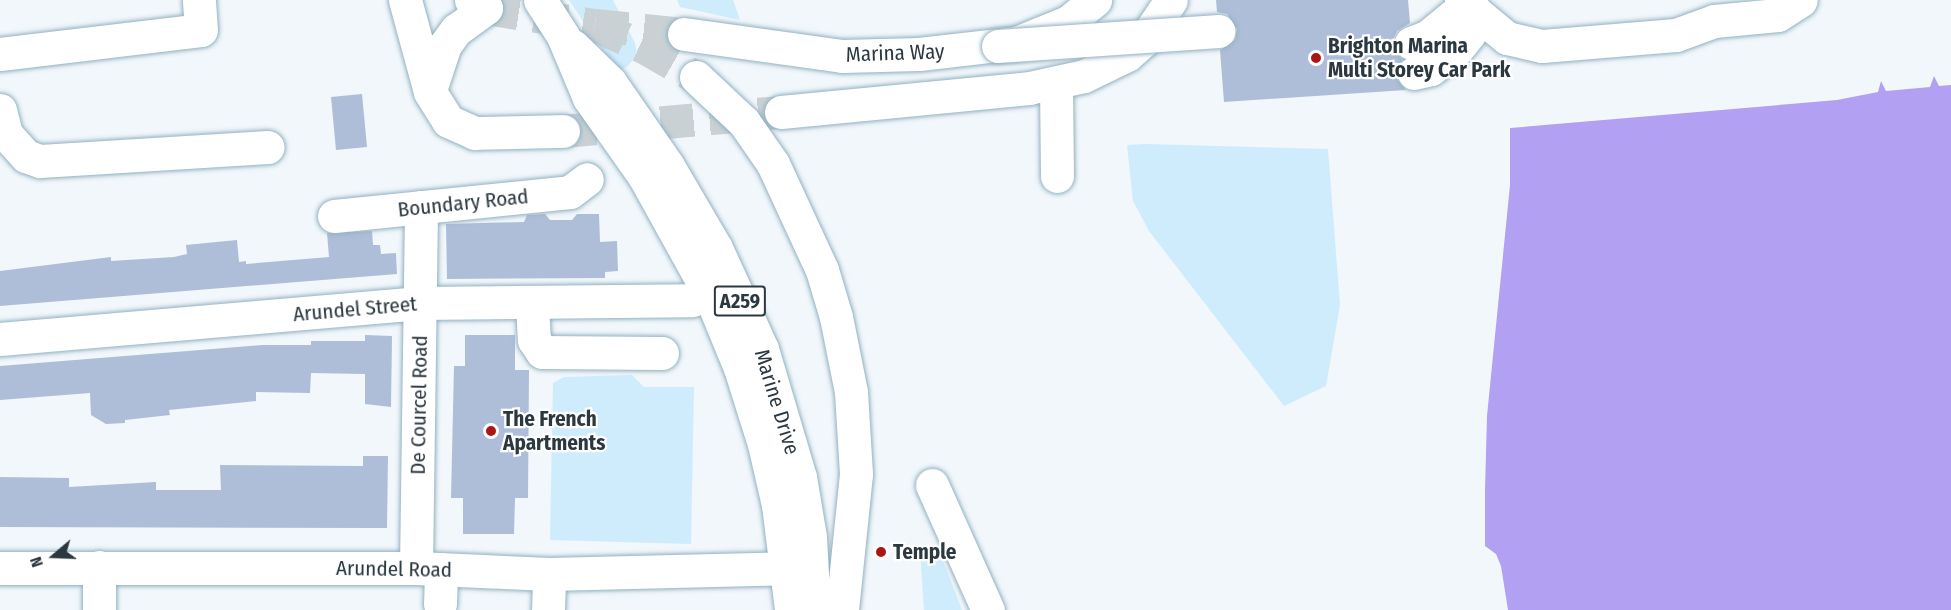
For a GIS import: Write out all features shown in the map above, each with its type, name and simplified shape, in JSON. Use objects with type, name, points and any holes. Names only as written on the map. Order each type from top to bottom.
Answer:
[{"type":"street","points":[[0,54],[201,30],[199,0]]},
{"type":"street","points":[[405,0],[430,92],[448,121],[475,133],[563,131]]},
{"type":"street","name":"Marine Drive","points":[[540,0],[563,36],[589,98],[644,176],[710,295],[740,368],[764,444],[787,568]]},
{"type":"street","name":"Marina Way","points":[[684,34],[842,56],[998,46],[1061,25],[1095,0]]},
{"type":"street","points":[[781,112],[1056,83],[1084,76],[1126,55],[1156,26],[1171,0]]},
{"type":"street","points":[[1412,58],[1427,37],[1468,6],[1507,38],[1542,46],[1676,35],[1714,21],[1778,15],[1801,0]]},
{"type":"street","points":[[430,92],[445,45],[478,4]]},
{"type":"street","points":[[998,46],[1218,31]]},
{"type":"street","name":"Marine Drive","points":[[563,36],[610,82],[669,166],[716,248],[762,349],[800,477],[810,537],[814,610]]},
{"type":"street","points":[[696,77],[739,116],[773,164],[818,259],[836,317],[851,392],[856,474],[842,610]]},
{"type":"street","points":[[1056,83],[1057,176]]},
{"type":"street","points":[[0,110],[6,134],[27,156],[40,161],[268,147]]},
{"type":"street","name":"Boundary Road","points":[[334,216],[570,192],[587,179]]},
{"type":"street","name":"De Courcel Road","points":[[421,207],[420,303],[429,568],[440,604]]},
{"type":"street","name":"Arundel Street","points":[[0,339],[420,303],[532,304],[692,300],[710,295]]},
{"type":"street","points":[[532,304],[534,339],[542,352],[662,353]]},
{"type":"street","points":[[932,485],[988,610]]},
{"type":"street","points":[[99,567],[99,610]]},
{"type":"street","name":"Arundel Road","points":[[0,568],[429,568],[549,574],[787,568]]},
{"type":"street","name":"A259","points":[[787,568],[791,610]]},
{"type":"street","points":[[548,610],[549,574]]},
{"type":"shaded area","points":[[569,0],[613,0],[635,43],[637,55],[627,67],[616,71]]},
{"type":"shaded area","points":[[677,0],[733,0],[740,20],[680,7]]},
{"type":"shaded area","points":[[1934,76],[1939,86],[1951,85],[1951,610],[1508,610],[1501,566],[1496,554],[1485,546],[1485,490],[1487,416],[1510,185],[1510,128],[1837,100],[1878,92],[1881,81],[1886,91],[1930,87]]},
{"type":"shaded area","points":[[1127,145],[1328,149],[1340,305],[1326,386],[1284,406],[1149,231],[1133,201]]},
{"type":"shaded area","points":[[632,375],[644,387],[694,387],[691,544],[550,540],[553,383],[564,377]]},
{"type":"shaded area","points":[[920,551],[940,553],[962,610],[924,610]]},
{"type":"building","name":"Brighton Marina Multi Storey Car Park","points":[[1216,0],[1408,0],[1410,23],[1397,31],[1392,41],[1394,50],[1402,59],[1396,78],[1406,90],[1224,102],[1220,50],[1235,40],[1237,29],[1227,14],[1217,12]]},
{"type":"building","points":[[362,94],[367,147],[336,150],[331,97]]},
{"type":"building","points":[[545,214],[550,220],[572,220],[577,214],[599,214],[600,242],[617,241],[618,271],[605,272],[605,278],[447,279],[446,224],[524,222],[527,215]]},
{"type":"building","points":[[372,231],[373,245],[380,245],[381,254],[396,253],[397,274],[0,306],[0,271],[111,257],[111,261],[174,257],[187,254],[186,245],[237,240],[239,262],[246,261],[246,264],[329,257],[327,233]]},
{"type":"building","points":[[365,335],[392,336],[391,407],[365,404],[365,374],[311,373],[310,393],[256,392],[256,401],[169,410],[170,415],[125,420],[125,423],[106,424],[91,415],[90,393],[0,400],[0,366],[262,345],[311,345],[311,341],[365,341]]},
{"type":"building","name":"The French Apartments","points":[[465,335],[515,335],[515,370],[529,370],[528,498],[515,498],[514,534],[463,534],[463,498],[451,498],[454,366],[465,366]]},
{"type":"building","points":[[363,456],[388,456],[387,528],[0,527],[0,477],[69,478],[69,487],[156,482],[156,490],[221,490],[220,465],[363,466]]},
{"type":"tunnel","points":[[486,8],[595,25],[684,34]]},
{"type":"tunnel","points":[[595,25],[644,47],[696,77]]},
{"type":"tunnel","points":[[563,131],[781,112]]},
{"type":"place","name":"Brighton Marina Multi Storey Car Park","points":[[1316,58]]},
{"type":"place","name":"The French Apartments","points":[[491,431]]},
{"type":"place","name":"Temple","points":[[881,552]]}]
